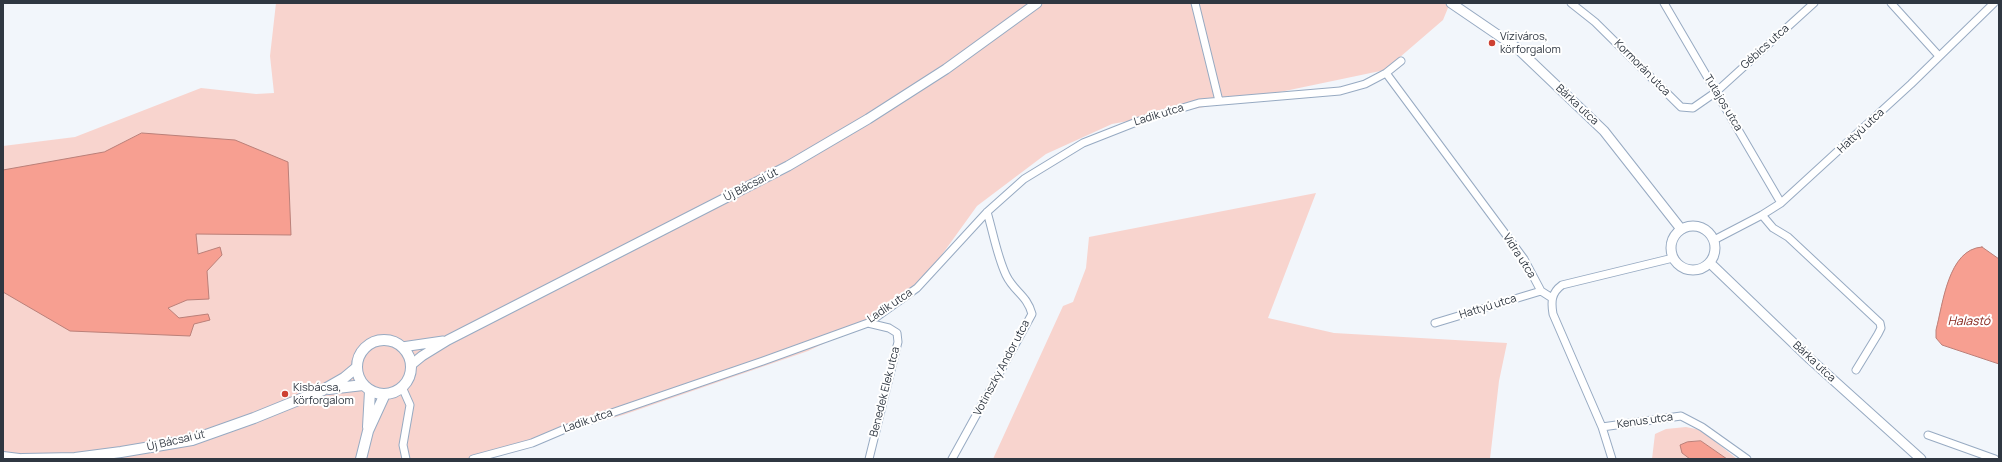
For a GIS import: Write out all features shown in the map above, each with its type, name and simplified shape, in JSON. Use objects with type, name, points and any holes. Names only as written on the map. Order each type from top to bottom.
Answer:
[{"type":"main road","name":"Új Bácsai út","points":[[3,458],[75,458],[122,452],[192,440],[254,418],[323,390],[344,378],[356,368],[362,351],[368,344],[377,340],[395,342],[402,347]]},
{"type":"main road","points":[[361,459],[368,431],[385,394],[396,391],[408,380],[411,365],[407,354],[402,347]]},
{"type":"main road","points":[[356,368],[357,374],[366,388],[368,431]]},
{"type":"main road","name":"Új Bácsai út","points":[[323,390],[366,388],[385,394]]},
{"type":"street","name":"Új Bácsai út","points":[[411,365],[422,356],[448,340],[788,166],[868,119],[946,69],[1037,3]]},
{"type":"street","points":[[1195,3],[1219,101]]},
{"type":"street","name":"Bárka utca","points":[[1452,3],[1517,48],[1604,131],[1681,229]]},
{"type":"street","name":"Kormorán utca","points":[[1571,3],[1600,27],[1681,107],[1693,108],[1716,92]]},
{"type":"street","name":"Tutajos utca","points":[[1664,3],[1781,203]]},
{"type":"street","name":"Gébics utca","points":[[1716,92],[1814,3]]},
{"type":"street","points":[[1891,3],[1939,56]]},
{"type":"street","name":"Hattyú utca","points":[[1714,240],[1762,216],[1781,203],[1994,3]]},
{"type":"street","name":"Ladik utca","points":[[473,459],[532,443],[565,429],[755,364],[868,323],[917,288],[987,212],[1024,179],[1083,143],[1139,121],[1199,103],[1340,91],[1365,84],[1386,73],[1401,61]]},
{"type":"street","name":"Vidra utca","points":[[1386,73],[1524,259],[1542,291],[1552,298]]},
{"type":"street","name":"Votinszky Andor utca","points":[[952,459],[1032,314],[1029,303],[1013,288],[1006,275],[987,212]]},
{"type":"street","points":[[1762,216],[1773,228],[1788,237],[1880,323],[1881,328],[1878,334],[1856,370]]},
{"type":"street","points":[[1688,226],[1701,227],[1708,231],[1714,240],[1716,250],[1710,263],[1699,270],[1692,271],[1679,266],[1673,258],[1670,248],[1672,240],[1681,229],[1688,226]]},
{"type":"street","points":[[1612,459],[1602,427],[1553,314],[1552,298],[1556,289],[1562,285],[1673,258]]},
{"type":"street","name":"Bárka utca","points":[[1710,263],[1810,359],[1921,459]]},
{"type":"street","name":"Hattyú utca","points":[[1435,323],[1542,291]]},
{"type":"street","name":"Benedek Elek utca","points":[[868,323],[893,330],[897,333],[898,342],[869,459]]},
{"type":"street","name":"Új Bácsai út","points":[[402,347],[448,340]]},
{"type":"street","points":[[402,387],[410,404],[402,445],[406,459]]},
{"type":"street","name":"Kenus utca","points":[[1602,427],[1681,416],[1702,427],[1747,459]]},
{"type":"street","points":[[1928,435],[1995,459]]},
{"type":"shaded area","points":[[276,3],[1450,3],[1443,20],[1385,70],[1237,101],[1112,124],[1046,154],[977,206],[928,274],[869,322],[808,351],[623,415],[469,459],[3,459],[3,146],[75,137],[201,88],[256,94],[274,93],[270,56]]},
{"type":"shaded area","points":[[1316,193],[1268,318],[1334,333],[1507,343],[1499,381],[1490,459],[993,459],[1063,306],[1073,302],[1086,268],[1089,237]]},
{"type":"shaded area","points":[[1686,427],[1701,430],[1737,459],[1727,459],[1701,441],[1682,453],[1690,459],[1652,459],[1655,434],[1666,429]]},
{"type":"water","points":[[142,133],[235,140],[288,162],[291,235],[196,234],[198,254],[220,247],[222,255],[207,271],[209,299],[187,300],[168,308],[179,318],[208,314],[210,320],[194,324],[190,336],[70,331],[3,292],[3,170],[104,152]]},
{"type":"water","name":"Halastó","points":[[1982,247],[1999,259],[1999,364],[1942,345],[1936,338],[1936,330],[1945,293],[1954,267],[1961,257],[1971,250]]},
{"type":"water","points":[[1701,441],[1727,459],[1690,459],[1682,453],[1680,445],[1687,442]]},
{"type":"place","name":"Víziváros, körforgalom","points":[[1492,43]]},
{"type":"place","name":"Kisbácsa, körforgalom","points":[[285,394]]}]
